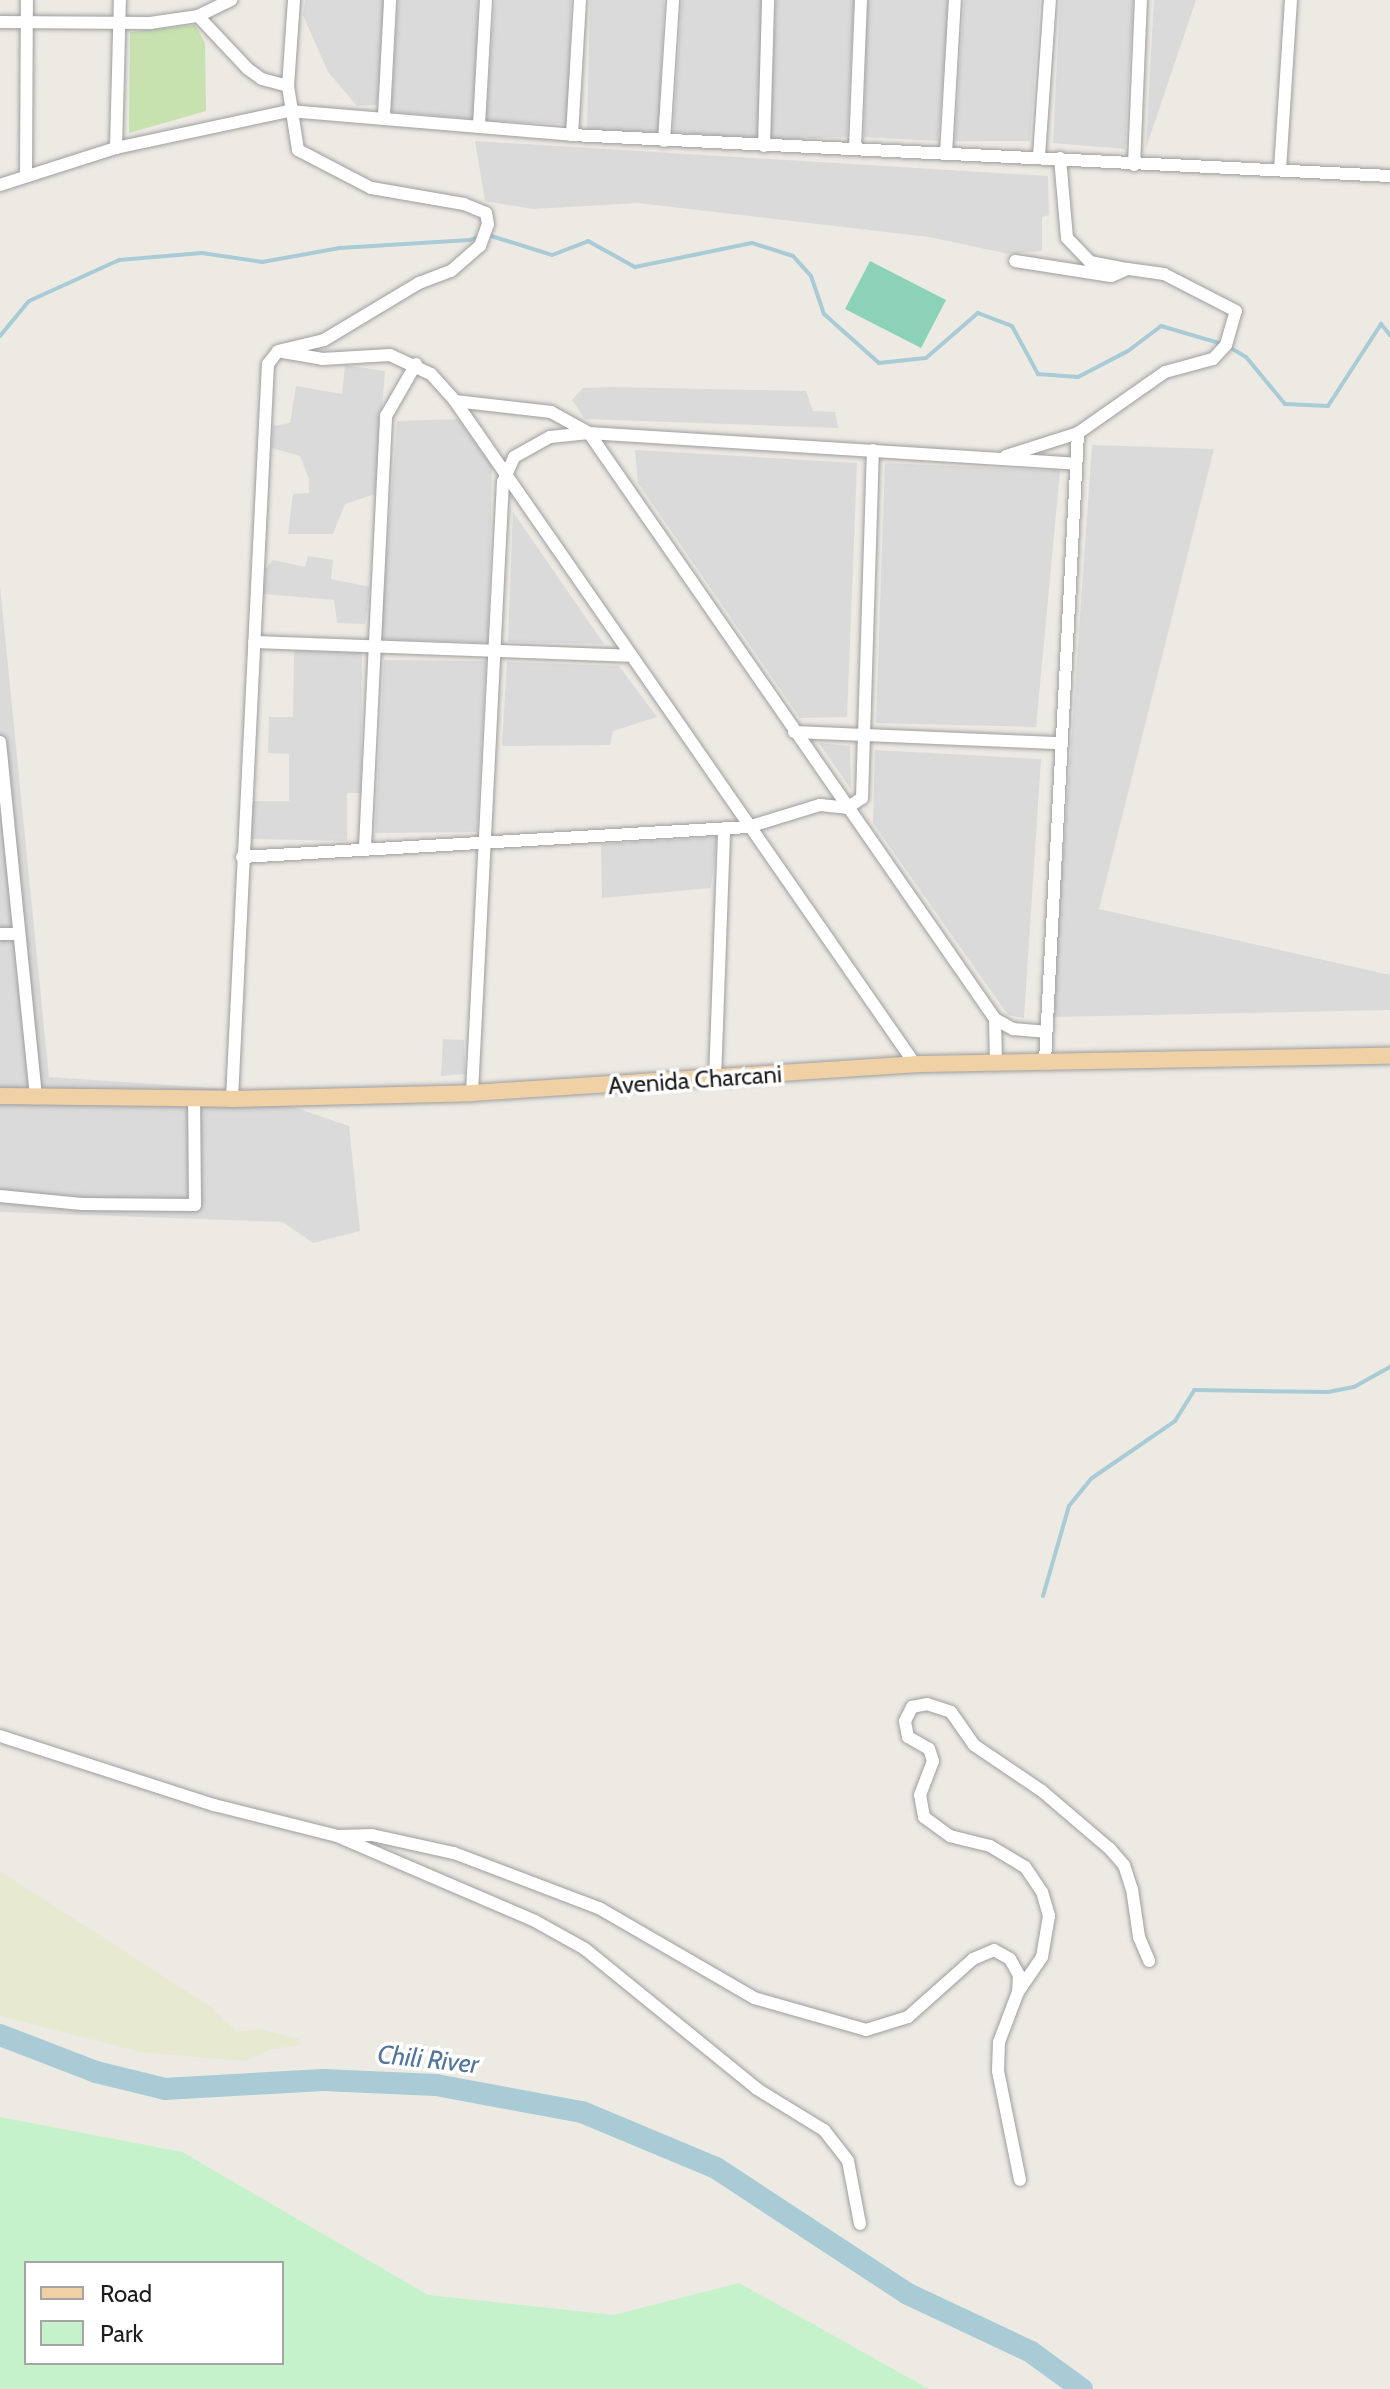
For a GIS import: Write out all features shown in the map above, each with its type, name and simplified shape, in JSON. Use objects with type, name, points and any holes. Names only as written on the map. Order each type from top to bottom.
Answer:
[{"type":"main road","name":"Avenida Charcani","points":[[0,1096],[232,1099],[472,1093],[915,1064],[1390,1056]]},
{"type":"street","points":[[26,174],[27,0]]},
{"type":"street","points":[[116,148],[120,0]]},
{"type":"street","points":[[0,22],[121,23],[198,16],[231,0]]},
{"type":"street","points":[[232,1099],[268,364],[278,351],[324,340],[419,283],[451,271],[480,246],[488,224],[486,213],[464,204],[394,195],[315,162],[294,144],[288,86],[294,0]]},
{"type":"street","points":[[384,116],[390,0]]},
{"type":"street","points":[[479,125],[486,0]]},
{"type":"street","points":[[572,135],[580,0]]},
{"type":"street","points":[[664,141],[673,0]]},
{"type":"street","points":[[764,146],[768,0]]},
{"type":"street","points":[[855,149],[861,0]]},
{"type":"street","points":[[946,154],[955,0]]},
{"type":"street","points":[[1039,156],[1050,0]]},
{"type":"street","points":[[1134,165],[1141,0]]},
{"type":"street","points":[[1280,170],[1291,0]]},
{"type":"street","points":[[198,16],[248,69],[262,79],[288,86]]},
{"type":"street","points":[[0,185],[26,174],[116,148],[289,111],[384,116],[664,141],[1039,156],[1134,165],[1390,176]]},
{"type":"street","points":[[999,458],[1078,433],[1165,372],[1213,359],[1226,345],[1236,311],[1164,274],[1090,262],[1067,238],[1060,158]]},
{"type":"street","points":[[1015,261],[1111,276],[1127,269]]},
{"type":"street","points":[[278,351],[322,359],[390,355],[416,364],[455,401],[915,1064]]},
{"type":"street","points":[[365,847],[386,416],[416,364]]},
{"type":"street","points":[[455,401],[551,412],[589,433],[995,1019],[1013,1029],[1045,1032]]},
{"type":"street","points":[[472,1093],[506,471],[528,445],[589,433],[1076,464]]},
{"type":"street","points":[[1045,1061],[1078,433]]},
{"type":"street","points":[[242,857],[484,839],[748,827],[820,805],[847,808],[862,798],[861,733],[873,450]]},
{"type":"street","points":[[254,642],[630,656]]},
{"type":"street","points":[[794,732],[1061,743]]},
{"type":"street","points":[[0,751],[6,838],[36,1097]]},
{"type":"street","points":[[715,1079],[724,828]]},
{"type":"street","points":[[0,934],[18,934]]},
{"type":"street","points":[[995,1019],[996,1062]]},
{"type":"street","points":[[0,1196],[82,1204],[195,1205],[194,1099]]},
{"type":"street","points":[[1020,2180],[998,2071],[999,2042],[1018,1992],[1042,1957],[1049,1916],[1042,1892],[1025,1867],[990,1846],[950,1836],[924,1817],[920,1795],[933,1761],[929,1749],[908,1737],[905,1721],[912,1707],[927,1704],[951,1712],[974,1745],[1050,1798],[1110,1849],[1124,1865],[1132,1889],[1139,1937],[1149,1961]]},
{"type":"street","points":[[0,1736],[214,1805],[337,1836],[535,1921],[625,1977],[698,2044],[839,2145],[848,2161],[860,2224]]},
{"type":"street","points":[[337,1836],[372,1835],[454,1853],[599,1908],[754,1998],[866,2030],[878,2031],[908,2017],[982,1953],[994,1950],[1010,1959],[1019,1975],[1018,1992]]},
{"type":"shaded area","points":[[305,0],[384,0],[377,105],[357,106],[328,72],[303,15]]},
{"type":"shaded area","points":[[398,0],[478,0],[475,119],[391,112]]},
{"type":"shaded area","points":[[495,0],[571,0],[568,124],[486,121]]},
{"type":"shaded area","points":[[590,0],[664,0],[659,133],[587,130]]},
{"type":"shaded area","points":[[682,0],[762,0],[758,140],[673,132]]},
{"type":"shaded area","points":[[776,0],[854,0],[847,137],[769,140]]},
{"type":"shaded area","points":[[867,0],[949,0],[938,141],[864,137]]},
{"type":"shaded area","points":[[964,0],[1040,0],[1030,141],[955,141]]},
{"type":"shaded area","points":[[1060,0],[1133,0],[1125,149],[1053,143]]},
{"type":"shaded area","points":[[1154,0],[1196,0],[1146,148]]},
{"type":"shaded area","points":[[475,141],[1048,176],[1049,215],[1042,217],[1042,251],[1009,254],[929,237],[638,203],[533,209],[485,201]]},
{"type":"shaded area","points":[[345,365],[385,371],[375,494],[345,504],[333,534],[288,534],[293,494],[309,493],[309,479],[300,456],[272,448],[273,426],[290,423],[296,386],[342,394]]},
{"type":"shaded area","points":[[583,388],[806,391],[813,411],[835,412],[838,428],[585,419],[572,400]]},
{"type":"shaded area","points":[[458,419],[492,466],[488,643],[380,639],[397,421]]},
{"type":"shaded area","points":[[1092,445],[1214,449],[1099,909],[1390,975],[1390,1010],[1052,1017]]},
{"type":"shaded area","points":[[635,450],[857,463],[847,717],[800,718],[638,483]]},
{"type":"shaded area","points":[[885,463],[1060,471],[1036,727],[876,723]]},
{"type":"shaded area","points":[[513,512],[604,644],[508,642]]},
{"type":"shaded area","points":[[308,556],[333,560],[331,579],[370,587],[365,624],[337,623],[334,600],[263,594],[265,569],[273,560],[305,567]]},
{"type":"shaded area","points":[[0,586],[49,1077],[243,1090],[349,1126],[360,1231],[313,1243],[283,1222],[0,1212]]},
{"type":"shaded area","points":[[294,651],[362,652],[361,793],[347,793],[347,841],[250,839],[250,801],[289,801],[289,754],[268,753],[269,717],[293,717]]},
{"type":"shaded area","points":[[384,660],[486,661],[477,832],[375,833]]},
{"type":"shaded area","points":[[507,662],[619,666],[657,717],[613,731],[610,745],[502,746]]},
{"type":"shaded area","points":[[819,743],[850,746],[851,789]]},
{"type":"shaded area","points":[[875,750],[1041,759],[1024,1018],[1008,1015],[873,823]]},
{"type":"shaded area","points":[[717,837],[711,888],[602,898],[601,844]]},
{"type":"shaded area","points":[[443,1039],[464,1040],[465,1074],[441,1076]]},
{"type":"green space","points":[[195,25],[205,43],[206,111],[129,133],[130,32]]},
{"type":"green space","points":[[870,261],[946,300],[921,348],[845,309]]},
{"type":"green space","points":[[0,1871],[208,2005],[237,2032],[259,2029],[299,2039],[300,2045],[269,2050],[244,2061],[140,2052],[0,2016]]},
{"type":"green space","points":[[0,2117],[182,2152],[428,2295],[614,2315],[739,2283],[929,2389],[0,2389]]},
{"type":"waterway","points":[[0,336],[29,301],[119,260],[202,253],[262,262],[340,248],[470,240],[485,234],[552,255],[588,241],[635,267],[752,243],[793,256],[811,276],[824,314],[879,363],[926,358],[978,313],[1012,326],[1038,374],[1078,377],[1128,351],[1161,326],[1226,345],[1246,357],[1285,404],[1328,406],[1381,324],[1390,335]]},
{"type":"waterway","points":[[1043,1596],[1069,1506],[1092,1478],[1175,1421],[1194,1390],[1328,1392],[1354,1387],[1390,1367]]},
{"type":"waterway","name":"Chili River","points":[[0,2035],[96,2072],[165,2089],[323,2080],[436,2085],[582,2112],[716,2168],[908,2294],[1031,2352],[1082,2389]]}]
